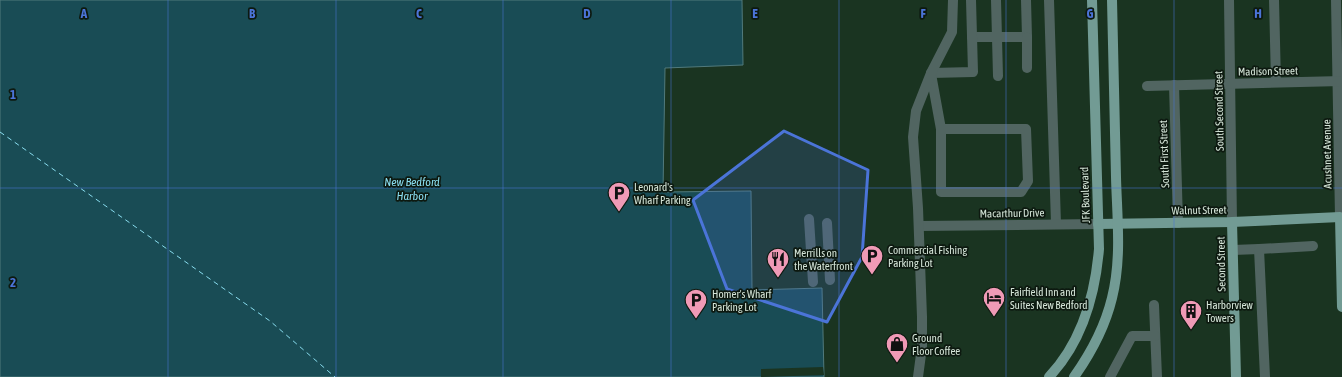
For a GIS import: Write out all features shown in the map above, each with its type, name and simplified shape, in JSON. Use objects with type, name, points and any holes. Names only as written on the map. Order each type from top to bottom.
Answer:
[{"type":"main road","name":"JFK Boulevard","points":[[1049,377],[1070,348],[1088,308],[1098,266],[1099,249],[1092,0]]},
{"type":"main road","points":[[1074,377],[1092,350],[1112,299],[1118,249],[1112,0]]},
{"type":"main road","name":"Walnut Street","points":[[1098,224],[1232,222],[1341,217]]},
{"type":"main road","name":"Acushnet Avenue","points":[[1341,217],[1342,307]]},
{"type":"main road","name":"Second Street","points":[[1232,222],[1236,377]]},
{"type":"street","points":[[918,377],[923,335],[919,226],[913,137],[916,111],[931,73],[952,32],[953,0]]},
{"type":"street","points":[[931,73],[973,72],[970,0]]},
{"type":"street","points":[[996,0],[998,76]]},
{"type":"street","points":[[1026,0],[1027,68]]},
{"type":"street","name":"Macarthur Drive","points":[[919,226],[1056,224],[1049,0]]},
{"type":"street","name":"South Second Street","points":[[1229,0],[1232,222]]},
{"type":"street","points":[[1274,0],[1276,82]]},
{"type":"street","name":"Acushnet Avenue","points":[[1336,0],[1340,81],[1341,217]]},
{"type":"street","points":[[972,37],[1027,36]]},
{"type":"street","points":[[931,73],[941,130],[941,192],[1021,192],[1028,181],[1026,129],[941,130]]},
{"type":"street","name":"Madison Street","points":[[1147,86],[1340,81]]},
{"type":"street","name":"South First Street","points":[[1174,85],[1178,223]]},
{"type":"street","points":[[809,219],[813,282]]},
{"type":"street","points":[[828,223],[830,280]]},
{"type":"street","name":"Walnut Street","points":[[1056,224],[1098,224]]},
{"type":"street","points":[[1233,250],[1313,246]]},
{"type":"street","points":[[1259,249],[1265,377]]},
{"type":"street","points":[[1154,305],[1157,377]]},
{"type":"street","points":[[1110,377],[1132,336],[1155,336]]},
{"type":"highlighted area","points":[[784,131],[868,170],[862,257],[827,322],[727,289],[693,200]]},
{"type":"water","name":"New Bedford Harbor","points":[[0,0],[742,0],[743,65],[665,68],[663,192],[751,191],[752,290],[822,288],[824,377],[0,377]]},
{"type":"pier","points":[[823,367],[824,375],[761,377],[761,369]]},
{"type":"ferry route","points":[[0,132],[270,321],[335,377]]},
{"type":"place","name":"Leonard's Wharf Parking","points":[[619,212]]},
{"type":"place","name":"Commercial Fishing Parking Lot","points":[[872,276]]},
{"type":"place","name":"Merrills on the Waterfront","points":[[778,278]]},
{"type":"place","name":"Fairfield Inn and Suites New Bedford","points":[[994,318]]},
{"type":"place","name":"Homer's Wharf Parking Lot","points":[[696,320]]},
{"type":"place","name":"Harborview Towers","points":[[1191,330]]},
{"type":"place","name":"Ground Floor Coffee","points":[[897,364]]}]
